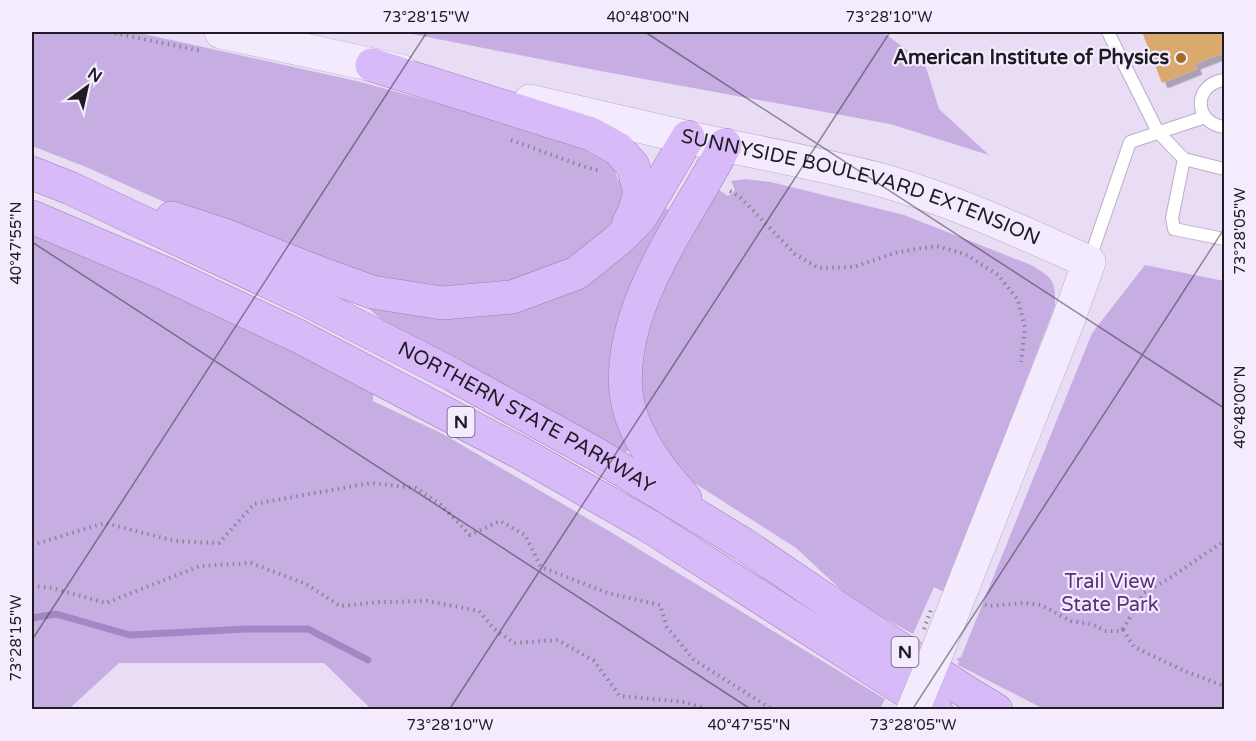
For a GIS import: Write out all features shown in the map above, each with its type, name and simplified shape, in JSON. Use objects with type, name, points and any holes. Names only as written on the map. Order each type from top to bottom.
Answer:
[{"type":"highway","points":[[372,65],[591,134],[618,149],[633,166],[640,193],[633,215],[619,239]]},
{"type":"highway","points":[[70,188],[224,235],[314,272],[372,292],[442,303],[512,297],[577,273],[640,219],[688,137]]},
{"type":"highway","points":[[711,525],[666,478],[644,443],[632,415],[626,392],[627,362],[629,340],[635,318],[658,263],[725,145]]},
{"type":"highway","name":"NORTHERN STATE PARKWAY","points":[[32,173],[70,188],[305,299],[453,375],[596,454],[743,544],[996,710]]},
{"type":"highway","name":"NORTHERN STATE PARKWAY","points":[[32,217],[164,273],[298,336],[520,453],[649,526],[936,710]]},
{"type":"main road","name":"SUNNYSIDE BOULEVARD EXTENSION","points":[[221,32],[883,180],[943,200],[1089,262]]},
{"type":"main road","points":[[913,710],[1066,326],[1089,262]]},
{"type":"lane","points":[[1108,32],[1158,132],[1184,159],[1224,169]]},
{"type":"lane","points":[[1224,80],[1210,84],[1205,89],[1200,103],[1205,117],[1217,126],[1224,127]]},
{"type":"lane","points":[[1089,262],[1130,142],[1205,117]]},
{"type":"lane","points":[[1184,159],[1172,218],[1174,229],[1224,238]]},
{"type":"path","points":[[32,545],[105,524],[175,541],[219,543],[254,504],[371,483],[416,488],[441,505],[470,534],[500,521],[525,535],[541,567],[608,593],[660,605],[667,627],[694,660],[773,710]]},
{"type":"path","points":[[981,603],[989,606],[1024,603],[1041,605],[1071,621],[1091,624],[1106,631],[1122,631],[1144,593],[1224,541]]},
{"type":"path","points":[[32,586],[52,588],[106,603],[200,566],[250,563],[306,584],[340,606],[427,601],[479,611],[494,629],[514,643],[558,640],[594,661],[620,696],[685,702],[709,710]]},
{"type":"path","points":[[1123,629],[1134,647],[1187,672],[1224,686]]},
{"type":"green space","points":[[32,32],[135,32],[361,82],[602,149],[614,168],[618,180],[629,180],[629,198],[593,255],[524,284],[442,290],[347,272],[240,236],[86,167],[32,146]]},
{"type":"green space","points":[[402,32],[680,32],[691,34],[693,32],[883,32],[925,64],[939,109],[989,155],[890,124]]},
{"type":"green space","points":[[746,179],[771,182],[904,215],[1031,265],[1051,280],[1055,290],[1055,306],[944,592],[934,587],[913,634],[853,601],[796,548],[685,477],[653,443],[635,393],[656,291],[719,190],[728,196],[735,190],[731,181]]},
{"type":"green space","points":[[663,207],[675,214],[644,273],[637,445],[626,452],[385,323],[355,296],[498,308]]},
{"type":"green space","points":[[32,231],[373,386],[373,401],[443,434],[609,531],[885,699],[880,709],[371,709],[324,663],[119,663],[69,709],[32,709]]},
{"type":"green space","name":"Trail View State Park","points":[[1145,265],[1224,281],[1224,709],[1044,709],[958,665],[959,661],[956,659],[961,657],[1092,333]]},
{"type":"building","name":"American Institute of Physics","points":[[1142,32],[1224,32],[1224,53],[1195,64],[1197,69],[1162,83]]},
{"type":"waterway","points":[[32,618],[56,614],[130,635],[246,629],[308,629],[368,660]]},
{"type":"place","name":"American Institute of Physics","points":[[1181,58]]}]
